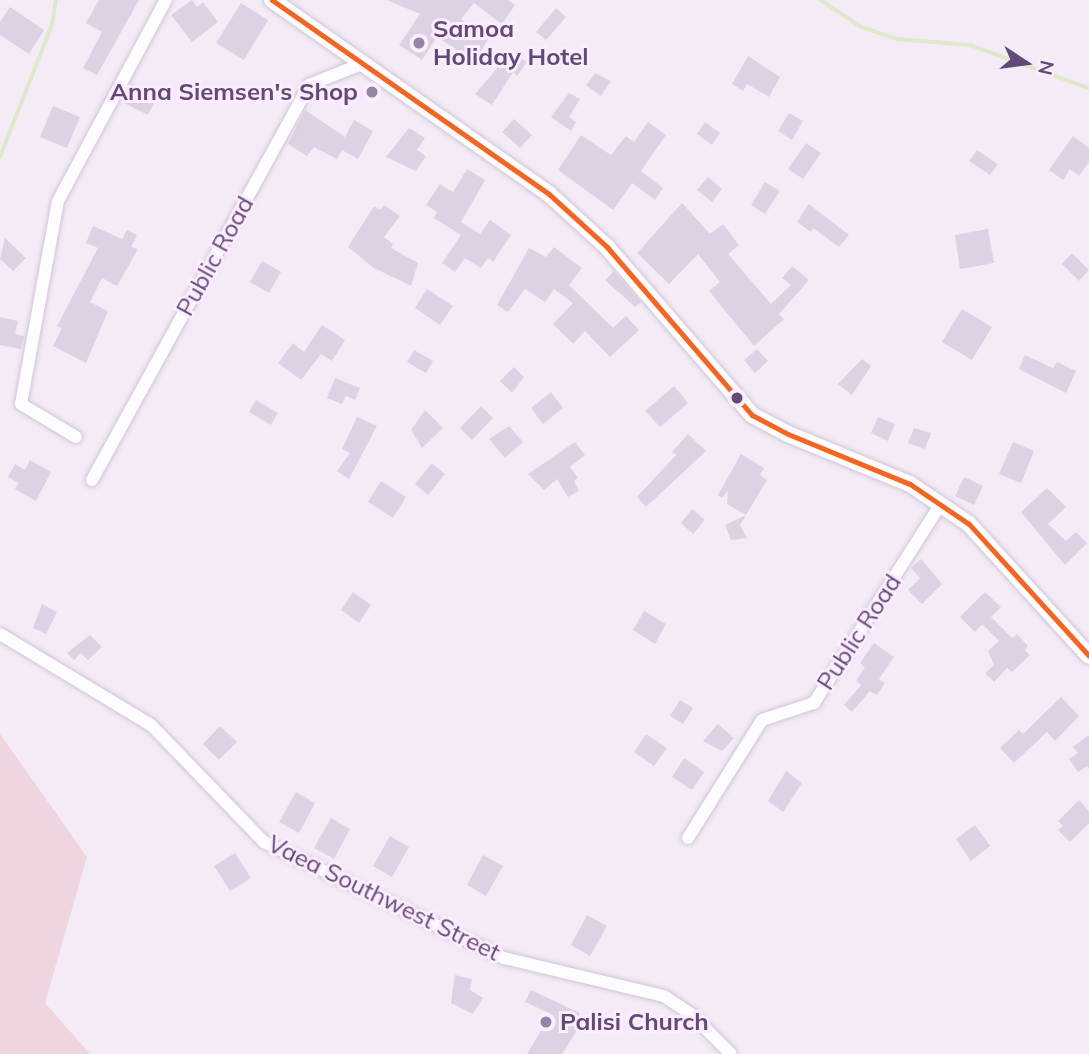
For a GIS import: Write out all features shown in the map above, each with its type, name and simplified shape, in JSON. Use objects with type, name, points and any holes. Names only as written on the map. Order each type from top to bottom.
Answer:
[{"type":"street","points":[[76,437],[21,404],[52,226],[58,201],[166,0]]},
{"type":"street","points":[[272,0],[550,194],[643,286],[752,415],[788,435],[902,480],[969,524],[1089,656]]},
{"type":"street","name":"Public Road","points":[[92,480],[309,85],[364,63]]},
{"type":"street","name":"Public Road","points":[[688,838],[762,720],[814,703],[941,504]]},
{"type":"street","name":"Vaea Southwest Street","points":[[0,634],[151,725],[264,842],[503,958],[664,996],[692,1015],[731,1054]]},
{"type":"shaded area","points":[[0,734],[87,857],[45,1003],[90,1054],[0,1054]]},
{"type":"building","points":[[99,0],[139,0],[97,75],[83,68],[102,32],[86,23]]},
{"type":"building","points":[[192,0],[197,7],[203,2],[218,22],[192,42],[171,15]]},
{"type":"building","points":[[387,0],[508,0],[515,5],[502,24],[474,3],[461,19],[489,38],[474,61],[437,37],[422,60],[399,45],[420,14]]},
{"type":"building","points":[[241,3],[268,20],[244,60],[216,43]]},
{"type":"building","points":[[10,7],[44,30],[29,54],[0,35],[0,22]]},
{"type":"building","points":[[556,8],[566,17],[546,40],[536,32]]},
{"type":"building","points":[[511,52],[527,62],[517,76],[513,72],[492,105],[475,94]]},
{"type":"building","points":[[748,56],[780,77],[769,97],[747,84],[743,91],[732,84]]},
{"type":"building","points":[[595,73],[611,81],[601,96],[586,85]]},
{"type":"building","points":[[132,83],[157,97],[148,115],[122,102]]},
{"type":"building","points":[[569,93],[580,99],[569,117],[576,122],[571,131],[551,117]]},
{"type":"building","points":[[53,106],[80,117],[67,148],[40,137]]},
{"type":"building","points":[[305,110],[345,137],[354,120],[373,131],[358,159],[342,150],[337,159],[314,147],[307,156],[288,144]]},
{"type":"building","points":[[789,113],[803,121],[792,140],[778,131]]},
{"type":"building","points":[[514,119],[532,135],[520,148],[502,132]]},
{"type":"building","points":[[648,122],[666,135],[641,171],[663,188],[655,200],[632,183],[613,210],[558,170],[581,135],[611,155],[626,136],[634,142]]},
{"type":"building","points":[[705,122],[720,133],[712,145],[697,134]]},
{"type":"building","points":[[409,128],[425,138],[417,150],[426,156],[416,171],[386,157]]},
{"type":"building","points":[[1073,136],[1089,148],[1089,162],[1079,176],[1070,169],[1063,180],[1049,170]]},
{"type":"building","points":[[806,143],[821,153],[803,179],[788,169]]},
{"type":"building","points":[[977,150],[998,164],[990,175],[969,161]]},
{"type":"building","points":[[467,169],[485,180],[461,222],[480,234],[490,220],[511,235],[493,262],[488,258],[481,268],[465,258],[455,272],[442,263],[461,235],[434,218],[437,212],[426,205],[440,184],[453,192]]},
{"type":"building","points":[[708,177],[722,189],[712,202],[697,190]]},
{"type":"building","points":[[765,182],[780,191],[765,214],[751,205]]},
{"type":"building","points":[[682,203],[710,234],[723,224],[739,245],[728,254],[771,304],[791,285],[782,278],[792,266],[809,280],[779,314],[784,319],[754,346],[709,291],[720,282],[698,254],[669,284],[637,253]]},
{"type":"building","points":[[809,204],[849,235],[839,247],[813,228],[811,232],[797,222]]},
{"type":"building","points":[[384,205],[400,216],[384,237],[393,244],[391,248],[418,263],[411,286],[374,268],[348,247],[374,206],[380,210]]},
{"type":"building","points":[[93,226],[122,239],[127,230],[137,235],[131,247],[138,249],[117,286],[102,278],[90,302],[108,311],[86,363],[53,346],[62,328],[57,326],[98,248],[86,243]]},
{"type":"building","points":[[988,229],[994,263],[960,269],[955,235]]},
{"type":"building","points":[[5,238],[26,258],[13,271],[0,259]]},
{"type":"building","points":[[554,247],[582,268],[569,285],[613,328],[626,316],[639,330],[610,357],[585,331],[573,344],[553,324],[573,303],[554,289],[545,302],[525,289],[508,312],[497,305],[529,248],[546,257]]},
{"type":"building","points":[[1072,253],[1089,270],[1079,281],[1062,264]]},
{"type":"building","points":[[262,261],[281,272],[269,293],[250,282]]},
{"type":"building","points":[[614,271],[641,302],[635,307],[605,280]]},
{"type":"building","points":[[427,289],[453,306],[440,325],[415,308]]},
{"type":"building","points":[[962,309],[992,327],[972,360],[942,342]]},
{"type":"building","points":[[0,317],[18,321],[15,334],[24,336],[21,349],[0,345]]},
{"type":"building","points":[[322,325],[345,340],[332,361],[321,354],[301,380],[278,363],[293,343],[304,352]]},
{"type":"building","points":[[757,349],[768,361],[755,373],[744,360]]},
{"type":"building","points":[[414,350],[433,361],[426,373],[407,362]]},
{"type":"building","points":[[1025,355],[1053,368],[1057,362],[1076,371],[1066,393],[1019,369]]},
{"type":"building","points":[[862,359],[871,366],[852,395],[838,384]]},
{"type":"building","points":[[514,367],[524,377],[512,393],[500,381]]},
{"type":"building","points":[[335,378],[360,388],[355,400],[346,396],[342,404],[327,398]]},
{"type":"building","points":[[674,386],[688,403],[660,427],[645,411]]},
{"type":"building","points":[[551,392],[563,408],[543,424],[531,408]]},
{"type":"building","points":[[256,400],[278,413],[271,425],[249,412]]},
{"type":"building","points":[[481,406],[493,418],[472,440],[460,428]]},
{"type":"building","points":[[425,410],[443,428],[422,448],[411,430]]},
{"type":"building","points":[[357,417],[377,426],[349,479],[337,471],[350,453],[342,449]]},
{"type":"building","points":[[878,417],[895,424],[888,441],[871,433]]},
{"type":"building","points":[[509,426],[523,442],[505,458],[489,439]]},
{"type":"building","points":[[914,428],[931,433],[925,449],[908,443]]},
{"type":"building","points":[[688,434],[706,451],[646,507],[637,497],[676,455],[672,452]]},
{"type":"building","points":[[575,442],[585,455],[570,467],[578,478],[574,481],[579,491],[568,497],[557,479],[544,490],[528,474]]},
{"type":"building","points":[[1013,442],[1034,451],[1021,483],[999,474]]},
{"type":"building","points":[[741,454],[764,468],[760,475],[767,480],[746,515],[727,504],[728,491],[722,498],[718,495]]},
{"type":"building","points":[[30,460],[51,472],[36,501],[15,489],[19,483],[8,477],[15,464],[25,470]]},
{"type":"building","points":[[432,463],[445,474],[428,495],[415,484]]},
{"type":"building","points":[[964,477],[983,486],[974,505],[955,496]]},
{"type":"building","points":[[381,481],[406,497],[393,518],[368,502]]},
{"type":"building","points":[[1047,488],[1066,507],[1048,524],[1066,541],[1076,532],[1087,543],[1065,565],[1021,512]]},
{"type":"building","points":[[692,509],[705,520],[693,534],[681,523]]},
{"type":"building","points":[[746,515],[740,525],[747,538],[731,540],[725,525]]},
{"type":"building","points":[[921,559],[942,584],[922,604],[908,590],[920,578],[911,568]]},
{"type":"building","points":[[353,592],[371,605],[359,623],[341,610]]},
{"type":"building","points":[[985,592],[1001,607],[991,617],[1012,638],[1017,634],[1028,646],[1025,650],[1030,655],[1012,672],[1007,668],[994,682],[985,673],[994,665],[988,651],[999,641],[982,624],[975,632],[960,617]]},
{"type":"building","points":[[42,604],[57,612],[46,634],[33,628]]},
{"type":"building","points":[[644,611],[666,624],[655,644],[633,630]]},
{"type":"building","points":[[90,635],[102,647],[88,660],[81,653],[74,660],[67,653]]},
{"type":"building","points":[[874,643],[894,657],[879,679],[885,683],[877,695],[870,691],[852,712],[844,705],[861,685],[856,681],[865,667],[860,663]]},
{"type":"building","points":[[1061,697],[1079,716],[1055,741],[1047,732],[1014,763],[1000,748],[1019,730],[1023,734]]},
{"type":"building","points":[[680,700],[693,708],[683,724],[670,716]]},
{"type":"building","points":[[718,724],[734,738],[722,751],[703,741]]},
{"type":"building","points":[[220,726],[237,742],[219,760],[203,744]]},
{"type":"building","points":[[646,734],[667,748],[654,766],[634,752]]},
{"type":"building","points":[[1089,735],[1089,769],[1087,766],[1078,772],[1069,759],[1078,753],[1073,747]]},
{"type":"building","points":[[684,758],[704,772],[692,790],[672,777]]},
{"type":"building","points":[[786,771],[802,783],[783,812],[768,801]]},
{"type":"building","points":[[296,792],[315,803],[299,833],[279,822]]},
{"type":"building","points":[[1079,800],[1089,811],[1089,823],[1070,842],[1058,830],[1063,826],[1058,821]]},
{"type":"building","points":[[331,818],[350,829],[334,859],[314,848]]},
{"type":"building","points":[[975,825],[990,846],[971,861],[956,839]]},
{"type":"building","points":[[390,836],[409,847],[392,877],[373,866]]},
{"type":"building","points":[[235,853],[251,878],[230,891],[214,866]]},
{"type":"building","points":[[483,855],[503,866],[486,896],[467,885]]},
{"type":"building","points":[[587,915],[607,926],[590,956],[571,945]]},
{"type":"building","points":[[455,975],[472,979],[470,990],[483,998],[473,1014],[451,1003]]},
{"type":"building","points":[[531,990],[580,1013],[573,1024],[579,1027],[562,1054],[527,1054],[551,1014],[525,1002]]},
{"type":"waterway","points":[[0,157],[52,25],[56,0]]},
{"type":"waterway","points":[[821,0],[862,27],[897,39],[970,45],[1089,88]]},
{"type":"transit line","points":[[272,0],[549,194],[607,247],[752,415],[788,434],[910,484],[969,524],[1089,656]]},
{"type":"place","name":"Samoa Holiday Hotel","points":[[419,43]]},
{"type":"place","name":"Anna Siemsen's Shop","points":[[372,92]]},
{"type":"place","name":"Palisi Church","points":[[546,1022]]}]
